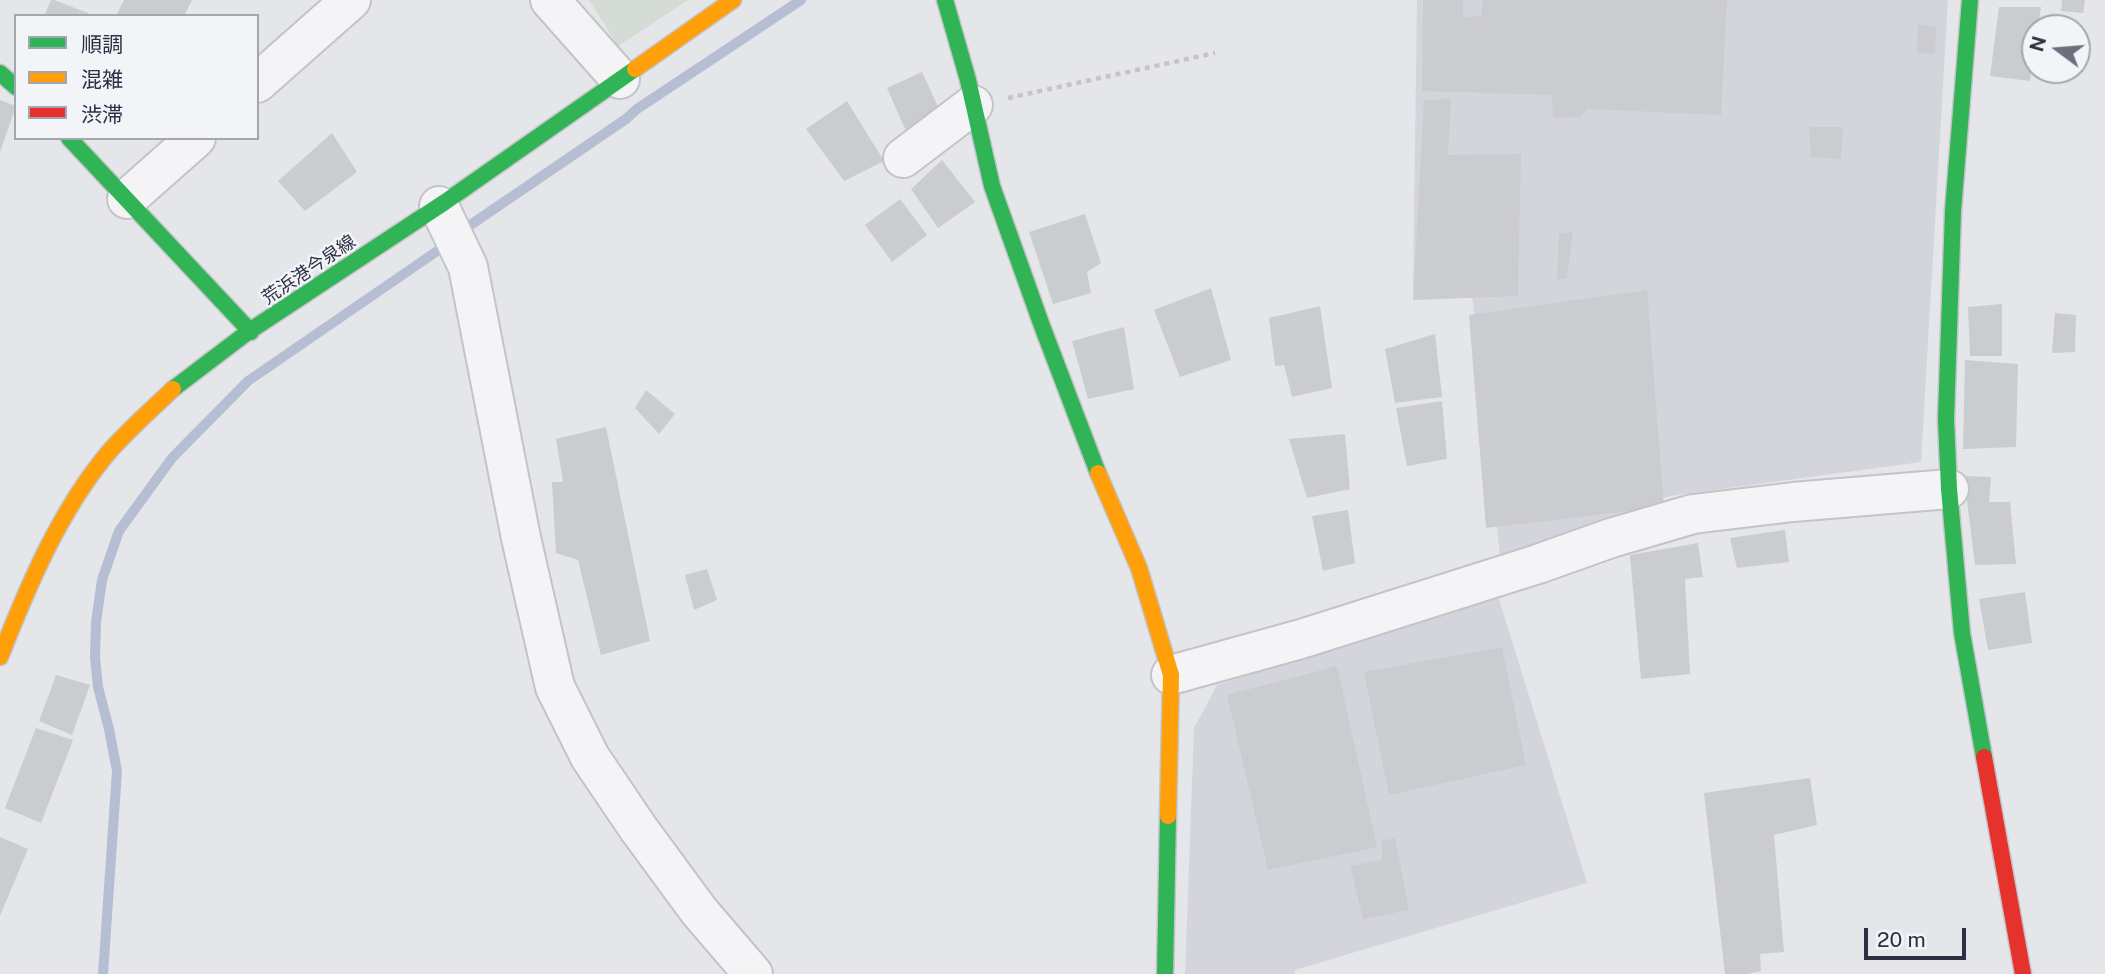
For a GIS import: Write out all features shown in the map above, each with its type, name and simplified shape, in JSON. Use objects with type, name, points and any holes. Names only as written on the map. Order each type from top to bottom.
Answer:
[{"type":"street","points":[[259,81],[351,0]]},
{"type":"street","points":[[550,0],[620,79]]},
{"type":"street","name":"荒浜港今泉線","points":[[0,657],[30,581],[51,540],[107,454],[141,418],[189,377],[251,332],[439,206],[733,0]]},
{"type":"street","points":[[946,0],[992,186],[1101,480],[1139,568],[1171,675],[1165,974]]},
{"type":"street","points":[[1970,0],[1954,197],[1947,358],[1949,489],[1962,633],[2023,974]]},
{"type":"street","points":[[0,73],[14,85]]},
{"type":"street","points":[[903,158],[973,106]]},
{"type":"street","points":[[71,140],[251,332]]},
{"type":"street","points":[[127,199],[194,140]]},
{"type":"street","points":[[439,206],[468,267],[520,538],[555,687],[590,757],[638,828],[699,911],[753,974]]},
{"type":"street","points":[[1171,675],[1301,639],[1693,514],[1793,502],[1949,489]]},
{"type":"path","points":[[973,106],[1215,53]]},
{"type":"shaded area","points":[[589,0],[688,0],[618,46]]},
{"type":"shaded area","points":[[1417,0],[1948,0],[1921,462],[1670,496],[1500,556],[1472,295],[1413,290]]},
{"type":"shaded area","points":[[1498,596],[1587,883],[1295,970],[1295,974],[1185,974],[1194,728],[1217,685]]},
{"type":"building","points":[[51,0],[88,13],[88,14],[45,14]]},
{"type":"building","points":[[124,0],[192,0],[185,14],[117,14]]},
{"type":"building","points":[[1423,0],[1463,0],[1463,17],[1481,16],[1483,0],[1727,0],[1721,115],[1587,109],[1580,117],[1553,118],[1552,95],[1422,91]]},
{"type":"building","points":[[2062,0],[2085,0],[2083,13],[2061,11]]},
{"type":"building","points":[[1999,7],[2041,7],[2040,14],[2021,14],[2021,80],[1990,76]]},
{"type":"building","points":[[1918,24],[1936,27],[1935,54],[1917,52]]},
{"type":"building","points":[[922,72],[941,113],[906,131],[887,88]]},
{"type":"building","points":[[1451,99],[1448,155],[1521,154],[1518,296],[1413,300],[1424,100]]},
{"type":"building","points":[[0,100],[14,105],[14,112],[0,152]]},
{"type":"building","points":[[847,101],[884,161],[844,181],[806,129]]},
{"type":"building","points":[[1809,127],[1843,127],[1841,159],[1811,157]]},
{"type":"building","points":[[332,133],[357,172],[305,211],[278,181]]},
{"type":"building","points":[[942,160],[975,202],[938,228],[911,189]]},
{"type":"building","points":[[900,199],[927,235],[892,262],[865,225]]},
{"type":"building","points":[[1085,214],[1101,263],[1087,272],[1091,293],[1053,304],[1029,232]]},
{"type":"building","points":[[1573,232],[1567,278],[1557,280],[1559,233]]},
{"type":"building","points":[[1211,288],[1231,360],[1180,377],[1154,310]]},
{"type":"building","points":[[1647,290],[1664,507],[1486,528],[1469,315]]},
{"type":"building","points":[[2002,304],[2002,356],[1970,356],[1968,307]]},
{"type":"building","points":[[1320,306],[1332,388],[1292,397],[1284,365],[1275,366],[1269,318]]},
{"type":"building","points":[[2055,313],[2076,315],[2075,352],[2052,353]]},
{"type":"building","points":[[1124,327],[1134,389],[1088,399],[1072,341]]},
{"type":"building","points":[[1435,334],[1442,397],[1395,403],[1385,349]]},
{"type":"building","points":[[1965,360],[2018,364],[2016,447],[1963,449]]},
{"type":"building","points":[[646,390],[675,414],[659,434],[635,408]]},
{"type":"building","points":[[1442,401],[1447,459],[1407,466],[1396,408]]},
{"type":"building","points":[[606,427],[650,641],[601,655],[578,560],[556,553],[552,482],[563,482],[556,439]]},
{"type":"building","points":[[1345,434],[1350,489],[1307,498],[1289,439]]},
{"type":"building","points":[[1964,476],[1991,477],[1989,502],[2010,502],[2016,564],[1975,565]]},
{"type":"building","points":[[1348,510],[1355,563],[1323,571],[1312,516]]},
{"type":"building","points":[[1785,530],[1789,562],[1737,568],[1730,538]]},
{"type":"building","points":[[1698,543],[1703,577],[1685,579],[1690,674],[1641,679],[1630,555]]},
{"type":"building","points":[[707,569],[717,600],[694,610],[685,575]]},
{"type":"building","points":[[2025,592],[2032,643],[1988,650],[1979,599]]},
{"type":"building","points":[[1502,647],[1526,765],[1389,795],[1364,672]]},
{"type":"building","points":[[1337,666],[1377,847],[1268,870],[1227,695]]},
{"type":"building","points":[[56,675],[90,685],[72,735],[39,721]]},
{"type":"building","points":[[36,728],[73,740],[41,823],[5,808]]},
{"type":"building","points":[[1810,778],[1817,825],[1774,835],[1784,952],[1760,954],[1761,971],[1725,974],[1704,793]]},
{"type":"building","points":[[0,837],[28,849],[0,916]]},
{"type":"building","points":[[1395,838],[1409,910],[1363,919],[1350,866],[1382,860],[1382,841]]},
{"type":"waterway","points":[[466,228],[637,109],[801,0]]},
{"type":"waterway","points":[[103,974],[117,771],[98,687],[96,622],[102,580],[119,531],[172,458],[248,381],[443,247]]},
{"type":"traffic: fast","points":[[945,0],[968,80],[992,186],[1098,473]]},
{"type":"traffic: fast","points":[[1970,0],[1953,211],[1946,419],[1949,489],[1962,633],[1984,757]]},
{"type":"traffic: fast","points":[[173,389],[248,332],[445,202],[635,69]]},
{"type":"traffic: fast","points":[[0,73],[14,85]]},
{"type":"traffic: fast","points":[[71,140],[251,332]]},
{"type":"traffic: fast","points":[[1165,974],[1168,816]]},
{"type":"traffic: slow","points":[[635,69],[733,0]]},
{"type":"traffic: slow","points":[[0,657],[46,550],[74,500],[108,453],[173,389]]},
{"type":"traffic: slow","points":[[1098,473],[1139,568],[1171,675],[1168,816]]},
{"type":"traffic: jam","points":[[1984,757],[2023,974]]}]
